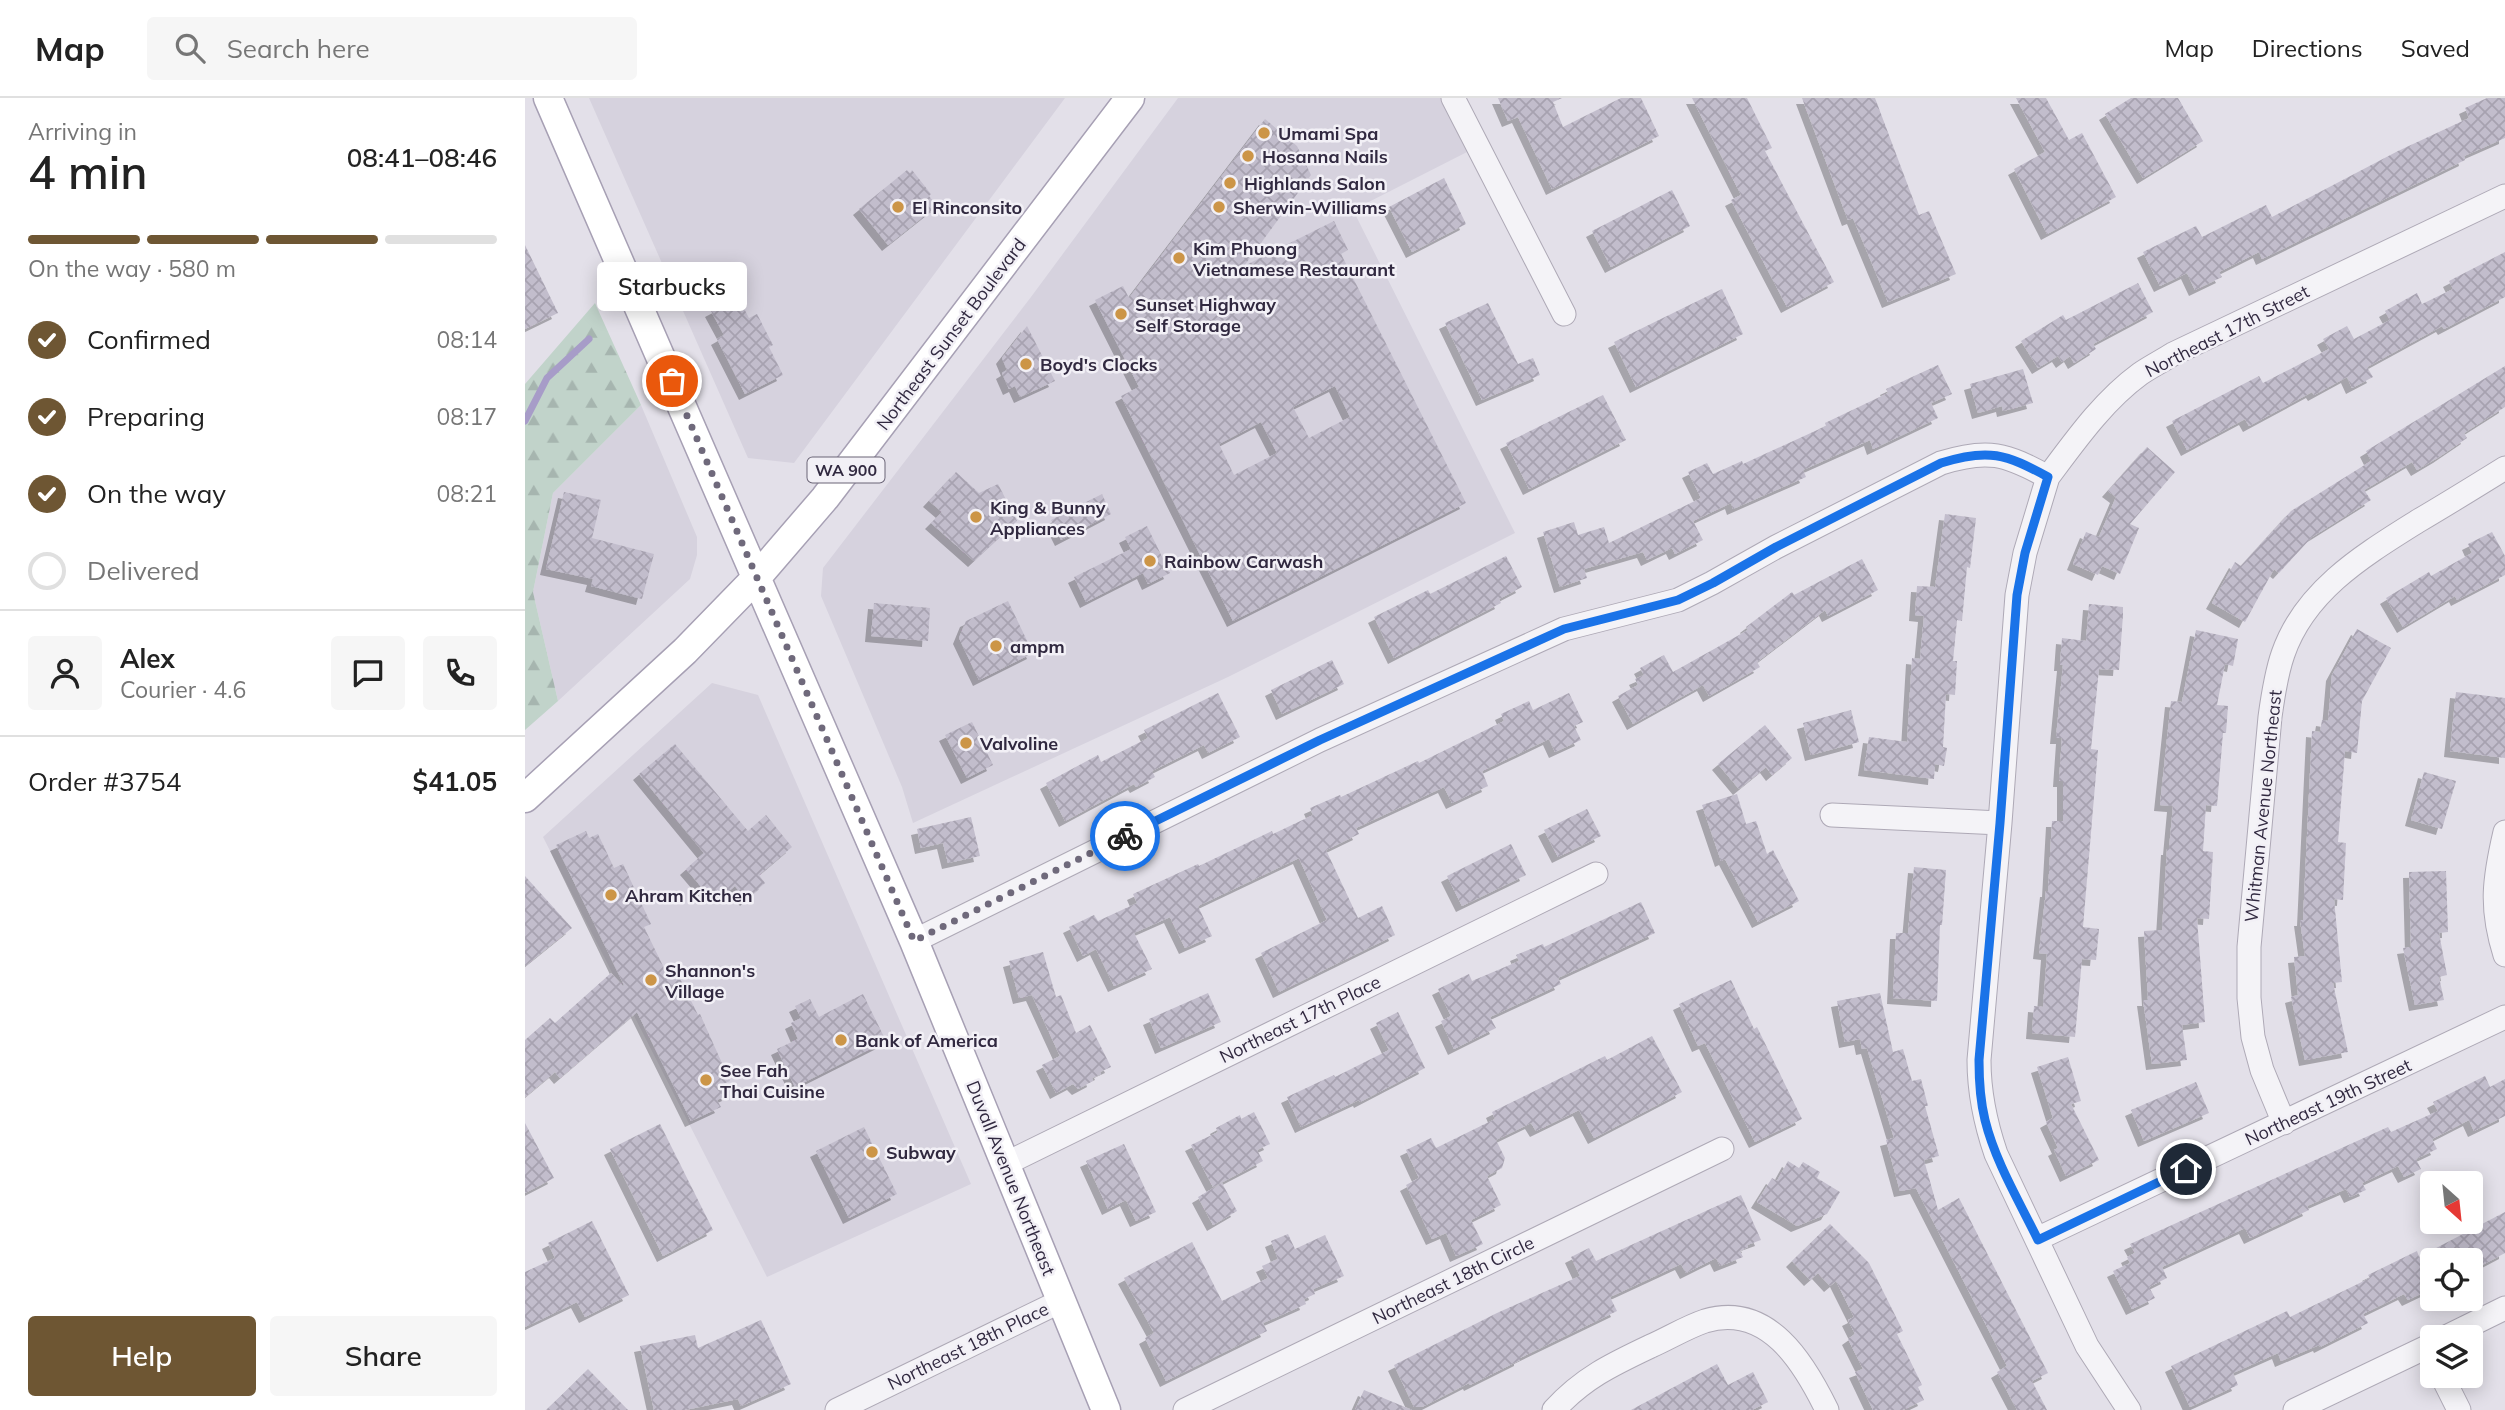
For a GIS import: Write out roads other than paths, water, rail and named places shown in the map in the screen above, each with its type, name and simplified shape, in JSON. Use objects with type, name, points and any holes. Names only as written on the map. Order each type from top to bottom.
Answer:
[{"type":"main road","name":"Duvall Avenue Northeast","points":[[548,98],[758,576],[914,941],[1106,1410]]},
{"type":"main road","name":"Northeast Sunset Boulevard","points":[[525,798],[677,658],[758,576],[833,487],[1130,98]]},
{"type":"street","points":[[1453,98],[1563,314]]},
{"type":"street","name":"Northeast 17th Street","points":[[2048,477],[2081,433],[2111,400],[2139,375],[2173,354],[2505,196]]},
{"type":"street","points":[[914,941],[1320,740],[1564,629],[1678,600],[1941,463],[1960,457],[2001,455],[2048,477],[2025,553],[2017,595],[1979,1060],[1979,1088],[1985,1121],[1996,1154],[2087,1346],[2129,1410]]},
{"type":"street","name":"Whitman Avenue Northeast","points":[[2284,1123],[2262,1070],[2253,1037],[2249,998],[2249,947],[2270,717],[2276,679],[2284,652],[2299,621],[2335,578],[2364,555],[2505,468]]},
{"type":"street","points":[[1832,815],[2000,823]]},
{"type":"street","points":[[2505,832],[2494,895],[2505,955]]},
{"type":"street","name":"Northeast 17th Place","points":[[1005,1164],[1596,874]]},
{"type":"street","name":"Northeast 19th Street","points":[[2038,1240],[2505,1017]]},
{"type":"street","name":"Northeast 18th Circle","points":[[1185,1410],[1722,1149]]},
{"type":"street","name":"Northeast 18th Place","points":[[837,1410],[1061,1301]]},
{"type":"street","points":[[2474,1325],[2505,1308]]},
{"type":"street","points":[[1554,1410],[1572,1391],[1593,1375],[1704,1321],[1725,1318],[1769,1331],[1785,1344],[1800,1362],[1826,1410]]},
{"type":"street","points":[[2295,1410],[2420,1353]]},
{"type":"street","points":[[2448,1388],[2459,1410]]},
{"type":"waterway","points":[[525,421],[547,378],[589,339]]},
{"type":"place","name":"Umami Spa","points":[[1264,133]]},
{"type":"place","name":"Hosanna Nails","points":[[1248,156]]},
{"type":"place","name":"Highlands Salon","points":[[1230,183]]},
{"type":"place","name":"El Rinconsito","points":[[898,207]]},
{"type":"place","name":"Sherwin-Williams","points":[[1219,207]]},
{"type":"place","name":"Kim Phuong Vietnamese Restaurant","points":[[1179,258]]},
{"type":"place","name":"Sunset Highway Self Storage","points":[[1121,314]]},
{"type":"place","name":"Boyd's Clocks","points":[[1026,364]]},
{"type":"place","name":"Starbucks","points":[[672,381]]},
{"type":"place","name":"King & Bunny Appliances","points":[[976,517]]},
{"type":"place","name":"Rainbow Carwash","points":[[1150,561]]},
{"type":"place","name":"ampm","points":[[996,646]]},
{"type":"place","name":"Valvoline","points":[[966,743]]},
{"type":"place","name":"Ahram Kitchen","points":[[611,895]]},
{"type":"place","name":"Shannon's Village","points":[[651,980]]},
{"type":"place","name":"Bank of America","points":[[841,1040]]},
{"type":"place","name":"See Fah Thai Cuisine","points":[[706,1080]]},
{"type":"place","name":"Subway","points":[[872,1152]]}]
